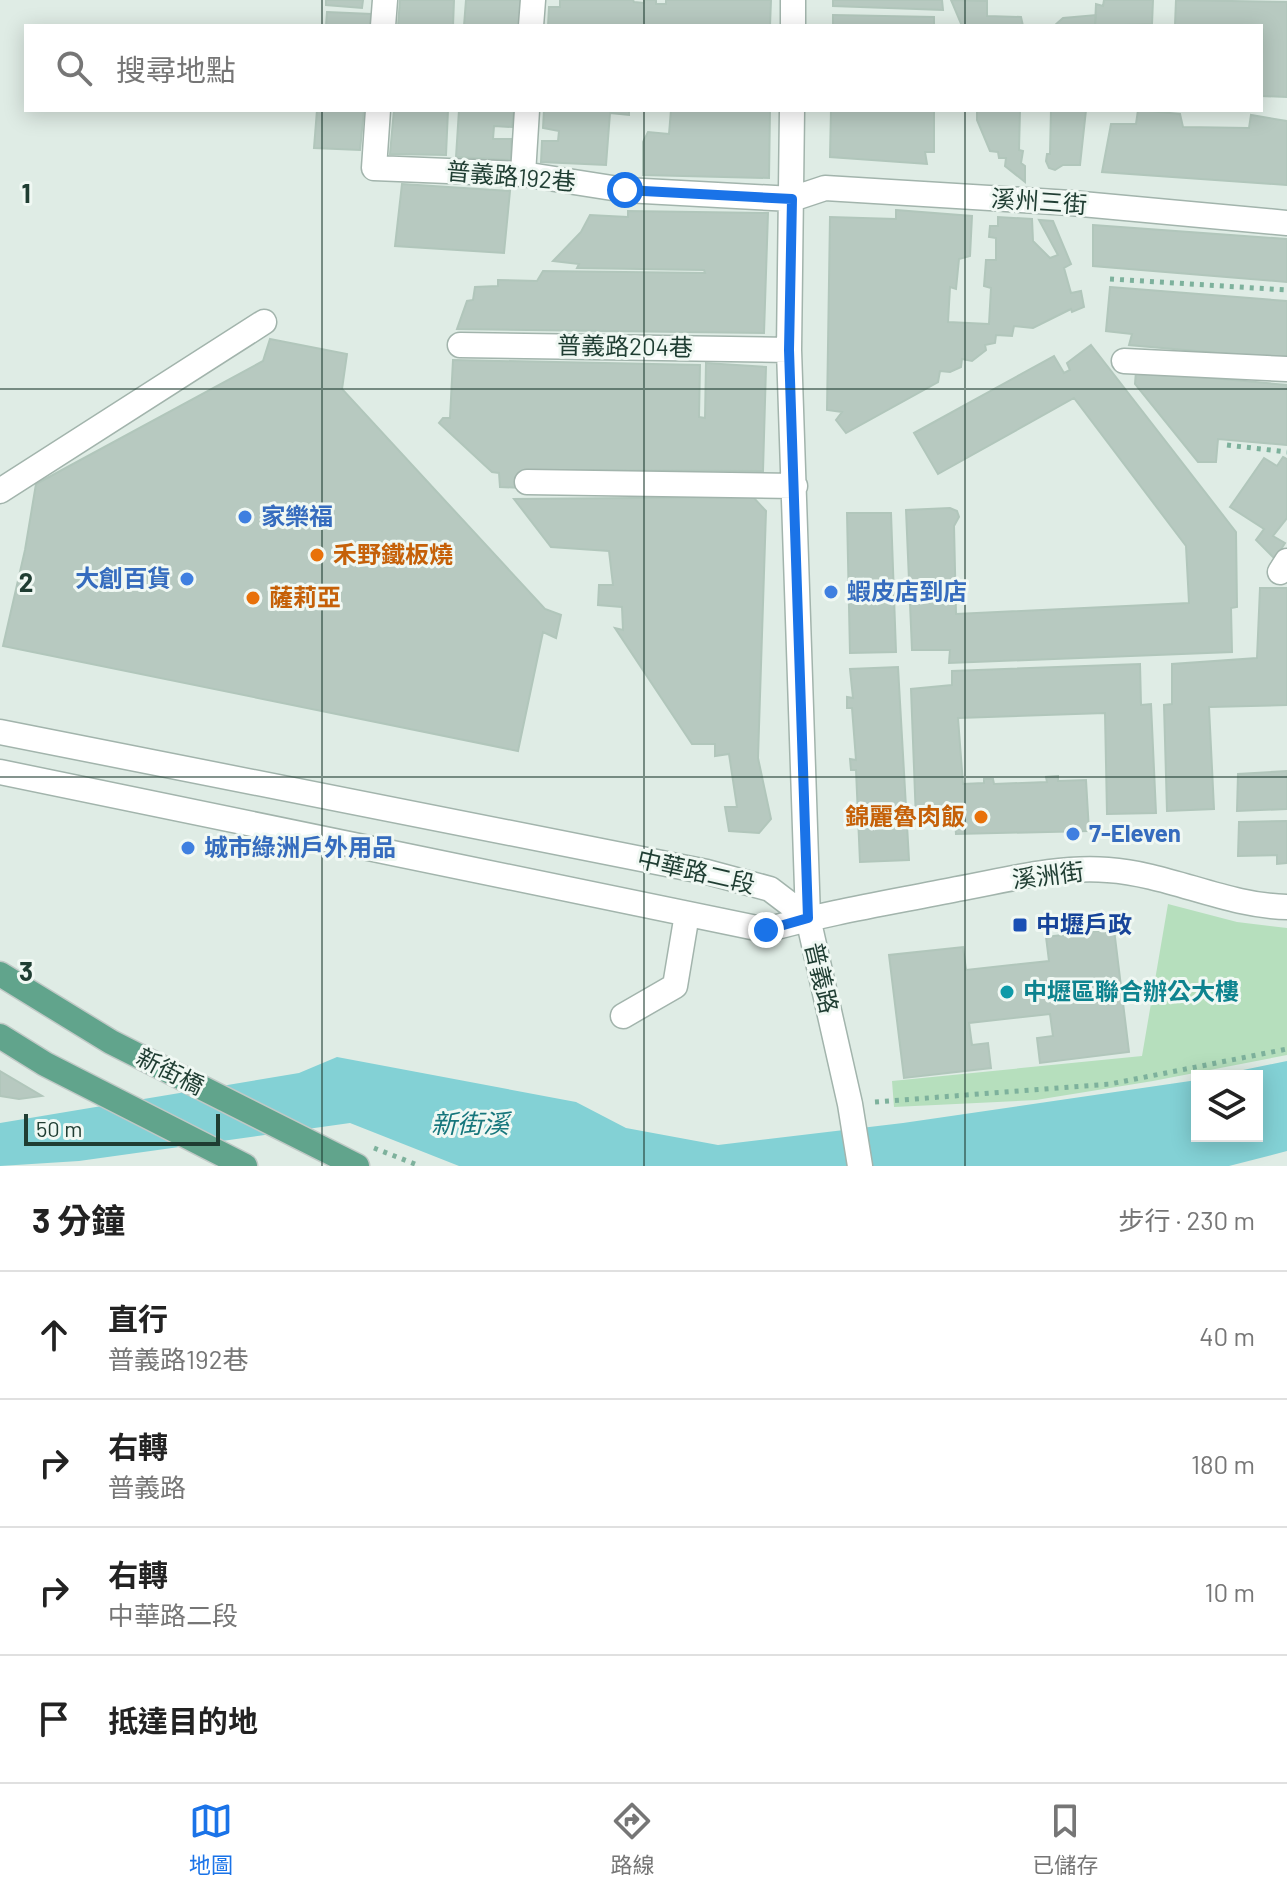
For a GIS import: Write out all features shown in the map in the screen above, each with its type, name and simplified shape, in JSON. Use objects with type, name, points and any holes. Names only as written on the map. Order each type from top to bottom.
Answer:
[{"type":"main road","name":"新街橋","points":[[0,974],[111,1042],[357,1166]]},
{"type":"main road","name":"新街橋","points":[[0,1036],[45,1064],[245,1166]]},
{"type":"street","points":[[383,24],[385,0]]},
{"type":"street","points":[[531,24],[533,0]]},
{"type":"street","points":[[793,0],[793,24]]},
{"type":"street","name":"普義路192巷","points":[[378,112],[374,168],[523,174],[625,190],[792,199]]},
{"type":"street","points":[[523,174],[527,112]]},
{"type":"street","name":"普義路","points":[[792,112],[789,350],[808,918],[851,1114]]},
{"type":"street","name":"溪州三街","points":[[792,199],[825,188],[1071,203],[1287,223]]},
{"type":"street","points":[[0,491],[264,322]]},
{"type":"street","name":"普義路204巷","points":[[460,345],[789,350]]},
{"type":"street","points":[[1124,361],[1287,369]]},
{"type":"street","points":[[527,482],[795,486]]},
{"type":"street","name":"中華路二段","points":[[0,732],[707,872],[770,889],[808,918]]},
{"type":"street","name":"中華路二段","points":[[0,772],[766,930],[808,918]]},
{"type":"street","name":"溪洲街","points":[[808,918],[1054,871],[1095,870],[1178,883],[1267,907],[1287,907]]},
{"type":"street","points":[[623,1016],[675,986],[687,914]]},
{"type":"street","points":[[851,1114],[860,1166]]},
{"type":"path","points":[[1110,279],[1287,290]]},
{"type":"path","points":[[1227,445],[1287,452]]},
{"type":"path","points":[[851,1114],[1110,1084],[1287,1049]]},
{"type":"green space","points":[[1168,904],[1237,922],[1287,928],[1287,1055],[1036,1100],[894,1107],[892,1081],[1142,1056]]},
{"type":"water","name":"新街溪","points":[[337,1057],[576,1102],[626,1128],[718,1145],[903,1123],[1191,1081],[1191,1142],[1263,1142],[1263,1070],[1243,1070],[1287,1061],[1287,1151],[1229,1166],[459,1166],[350,1123],[79,1161],[0,1166],[0,1123],[299,1073]]},
{"type":"building","points":[[326,0],[363,0],[362,8],[326,5]]},
{"type":"building","points":[[400,0],[454,0],[453,24],[398,24]]},
{"type":"building","points":[[466,0],[521,0],[520,24],[464,24]]},
{"type":"building","points":[[560,0],[633,0],[644,3],[644,0],[656,0],[656,4],[666,4],[666,0],[771,0],[770,24],[548,24],[549,7],[560,7]]},
{"type":"building","points":[[833,0],[942,0],[943,10],[833,6]]},
{"type":"building","points":[[951,0],[987,1],[987,16],[1021,17],[1023,24],[961,24]]},
{"type":"building","points":[[1104,0],[1153,0],[1152,24],[1095,24],[1096,4],[1103,6]]},
{"type":"building","points":[[1176,0],[1287,2],[1287,97],[1263,96],[1263,24],[1175,24]]},
{"type":"building","points":[[327,12],[371,14],[370,24],[326,24]]},
{"type":"building","points":[[833,15],[934,17],[934,24],[833,24]]},
{"type":"building","points":[[1096,15],[1095,24],[1056,24],[1063,18]]},
{"type":"building","points":[[317,112],[364,112],[360,150],[314,148]]},
{"type":"building","points":[[394,112],[448,112],[446,155],[390,154]]},
{"type":"building","points":[[459,112],[514,112],[512,127],[494,126],[493,139],[511,139],[511,160],[456,157]]},
{"type":"building","points":[[544,112],[629,112],[629,115],[610,113],[606,165],[541,162],[542,141],[558,141],[559,131],[543,128]]},
{"type":"building","points":[[671,112],[770,112],[769,178],[643,175],[643,142],[648,132],[669,134]]},
{"type":"building","points":[[831,112],[934,112],[934,152],[925,152],[927,164],[830,157]]},
{"type":"building","points":[[977,112],[1020,112],[1019,150],[1023,151],[1021,163],[1025,166],[1025,182],[1005,166],[1006,158],[999,158],[998,152],[990,151],[977,120]]},
{"type":"building","points":[[1051,112],[1086,112],[1080,165],[1063,165],[1055,170],[1049,168],[1046,161],[1047,154],[1050,154]]},
{"type":"building","points":[[1138,112],[1180,114],[1183,127],[1249,128],[1251,115],[1287,121],[1287,185],[1102,172],[1111,124],[1136,124]]},
{"type":"building","points":[[402,184],[510,191],[504,253],[395,246]]},
{"type":"building","points":[[896,210],[972,216],[970,256],[959,259],[956,289],[950,287],[948,322],[989,324],[991,288],[984,286],[986,260],[996,260],[996,238],[989,237],[990,226],[998,226],[998,217],[1032,219],[1033,241],[1050,258],[1058,255],[1039,220],[1053,221],[1071,264],[1064,268],[1071,293],[1081,291],[1084,307],[1072,312],[1071,309],[1033,328],[1014,326],[1012,336],[996,335],[995,343],[985,345],[986,350],[972,361],[962,359],[961,367],[950,372],[940,371],[938,382],[846,433],[836,420],[842,412],[827,410],[830,217],[896,219]]},
{"type":"building","points":[[628,211],[768,213],[764,333],[457,329],[467,301],[473,300],[475,287],[498,286],[498,280],[537,281],[543,271],[705,273],[704,270],[577,268],[579,264],[553,261],[581,232],[590,215],[628,217]]},
{"type":"building","points":[[1093,225],[1287,239],[1287,282],[1093,266]]},
{"type":"building","points":[[1110,287],[1287,301],[1287,359],[1129,345],[1132,334],[1106,331]]},
{"type":"building","name":"家樂福","points":[[270,339],[347,354],[342,389],[545,609],[561,615],[556,638],[543,632],[518,751],[3,646],[36,484],[263,361]]},
{"type":"building","points":[[1091,345],[1236,532],[1237,607],[1231,608],[1232,652],[949,663],[950,650],[912,650],[906,510],[950,508],[957,511],[959,517],[954,526],[956,614],[1189,603],[1186,546],[1074,398],[938,474],[914,433],[1054,356],[1064,373],[1070,370],[1067,363]]},
{"type":"building","points":[[453,360],[700,365],[699,417],[705,418],[706,363],[766,367],[763,471],[524,470],[522,488],[500,487],[499,473],[492,472],[439,423],[443,418],[450,418]]},
{"type":"building","points":[[1136,371],[1287,385],[1287,445],[1218,439],[1216,462],[1198,462],[1135,384]]},
{"type":"building","points":[[1283,457],[1287,459],[1287,518],[1273,536],[1285,543],[1275,559],[1256,540],[1264,529],[1230,507],[1264,458],[1277,466]]},
{"type":"building","points":[[753,497],[766,511],[758,758],[771,819],[759,833],[729,831],[725,807],[737,807],[729,754],[715,756],[715,744],[692,744],[615,628],[623,630],[622,607],[598,605],[599,585],[613,585],[609,551],[551,547],[514,499]]},
{"type":"building","points":[[847,513],[891,513],[896,652],[850,653]]},
{"type":"building","points":[[1260,588],[1287,588],[1287,705],[1209,707],[1214,809],[1167,811],[1164,705],[1172,704],[1172,664],[1257,658]]},
{"type":"building","points":[[1140,664],[1141,705],[1151,704],[1156,813],[1107,814],[1105,713],[958,718],[963,784],[984,783],[984,779],[993,779],[994,784],[1047,782],[1046,777],[1058,776],[1058,781],[1086,780],[1089,831],[956,834],[955,818],[916,820],[911,689],[952,685],[952,671]]},
{"type":"building","points":[[898,667],[909,860],[860,862],[856,770],[851,770],[850,759],[856,760],[852,708],[847,708],[847,697],[853,698],[850,669]]},
{"type":"building","points":[[1287,771],[1287,809],[1237,811],[1238,774]]},
{"type":"building","points":[[1287,821],[1287,863],[1277,864],[1277,855],[1238,856],[1239,822]]},
{"type":"building","name":"中壢區聯合辦公大樓","points":[[1114,929],[1129,1052],[1040,1063],[1037,1038],[1053,1036],[1050,1014],[969,1023],[972,1045],[988,1043],[991,1068],[904,1078],[889,955],[963,947],[966,970],[1049,961],[1046,937]]},
{"type":"building","points":[[0,1071],[42,1096],[19,1099],[0,1096]]},
{"type":"place","name":"家樂福","points":[[245,517]]},
{"type":"place","name":"禾野鐵板燒","points":[[317,555]]},
{"type":"place","name":"大創百貨","points":[[187,579]]},
{"type":"place","name":"蝦皮店到店","points":[[831,592]]},
{"type":"place","name":"薩莉亞","points":[[253,598]]},
{"type":"place","name":"錦麗魯肉飯","points":[[981,817]]},
{"type":"place","name":"7-Eleven","points":[[1073,834]]},
{"type":"place","name":"城市綠洲戶外用品","points":[[188,848]]},
{"type":"place","name":"中壢戶政","points":[[1020,925]]},
{"type":"place","name":"中壢區聯合辦公大樓","points":[[1007,992]]},
{"type":"route","points":[[625,190],[792,199],[789,350],[808,918],[766,930]]}]
